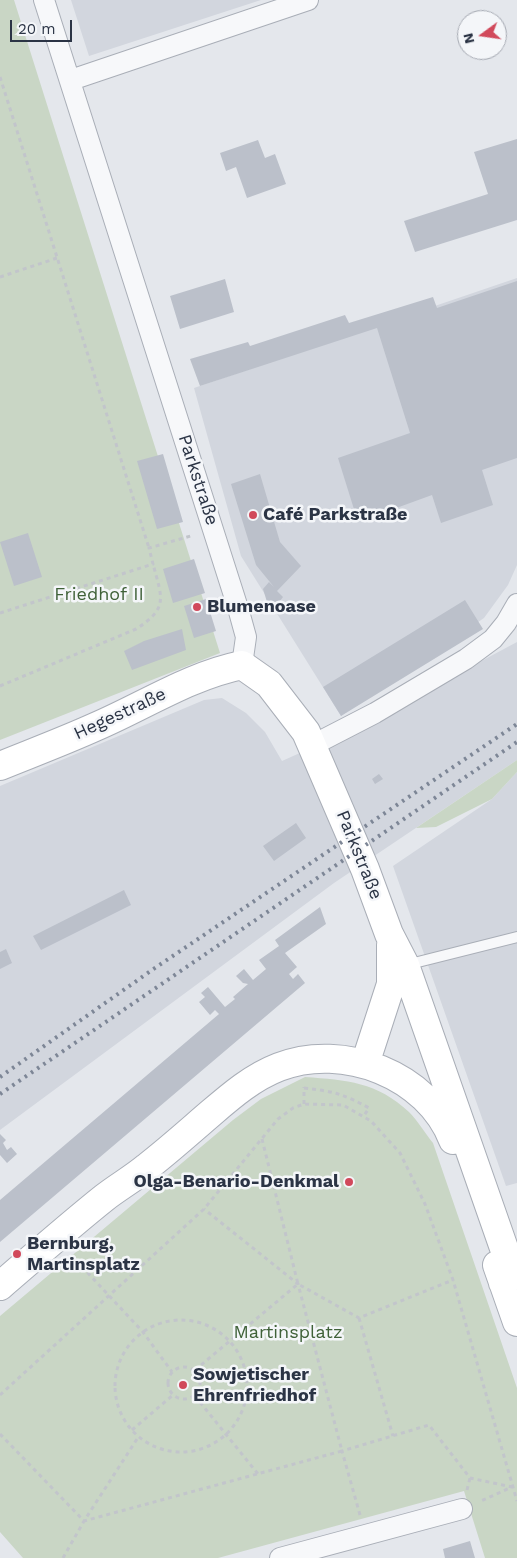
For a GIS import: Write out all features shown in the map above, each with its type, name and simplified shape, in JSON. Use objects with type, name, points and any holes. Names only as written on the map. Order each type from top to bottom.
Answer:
[{"type":"street","name":"Parkstraße","points":[[44,0],[214,529],[246,637],[242,665],[269,684],[306,732],[362,862],[389,934],[406,965],[513,1274],[503,1282]]},
{"type":"street","points":[[71,80],[308,0]]},
{"type":"street","points":[[312,745],[367,717],[474,654],[493,639],[506,623],[517,604]]},
{"type":"street","name":"Hegestraße","points":[[0,766],[95,728],[182,685],[221,669],[242,665]]},
{"type":"street","name":"Parkstraße","points":[[365,1064],[391,984],[389,934]]},
{"type":"street","points":[[0,1286],[106,1197],[146,1169],[225,1101],[260,1076],[289,1064],[320,1059],[340,1059],[365,1064],[405,1083],[431,1104],[447,1123],[517,1322]]},
{"type":"street","points":[[280,1558],[462,1509]]},
{"type":"lane","points":[[406,965],[517,937]]},
{"type":"path","points":[[0,77],[149,548],[162,597],[158,611],[150,620],[136,629],[0,686]]},
{"type":"path","points":[[0,277],[57,258]]},
{"type":"path","points":[[149,548],[214,529]]},
{"type":"path","points":[[0,613],[153,564]]},
{"type":"path","points":[[304,1104],[304,1088],[328,1091],[348,1096],[369,1108],[363,1117]]},
{"type":"path","points":[[0,1395],[204,1209],[278,1119],[293,1108],[304,1104],[342,1105],[372,1122],[400,1153],[425,1204],[453,1280],[517,1501]]},
{"type":"path","points":[[262,1139],[298,1284],[366,1535]]},
{"type":"path","points":[[204,1209],[298,1284],[360,1318],[393,1436]]},
{"type":"path","points":[[70,1254],[143,1332],[172,1372]]},
{"type":"path","points":[[360,1318],[453,1280]]},
{"type":"path","points":[[195,1370],[298,1284]]},
{"type":"path","points":[[187,1320],[214,1329],[229,1340],[243,1365],[247,1393],[237,1421],[222,1438],[196,1451],[182,1452],[159,1449],[146,1443],[124,1420],[116,1401],[117,1368],[124,1352],[143,1332],[164,1322],[187,1320]]},
{"type":"path","points":[[185,1366],[195,1370],[199,1375],[201,1383],[195,1396],[180,1399],[173,1395],[168,1386],[168,1380],[172,1372],[179,1367],[185,1366]]},
{"type":"path","points":[[132,1430],[173,1395]]},
{"type":"path","points":[[195,1396],[258,1474]]},
{"type":"path","points":[[84,1521],[342,1451],[429,1425],[470,1478],[512,1487]]},
{"type":"path","points":[[0,1434],[84,1521]]},
{"type":"path","points":[[63,1558],[84,1521],[139,1436]]},
{"type":"path","points":[[484,1499],[512,1487]]},
{"type":"shaded area","points":[[71,0],[261,0],[89,56]]},
{"type":"shaded area","points":[[517,278],[517,565],[508,585],[484,618],[341,716],[241,556],[194,388]]},
{"type":"shaded area","points":[[517,642],[517,760],[334,883],[0,1130],[0,786],[204,700],[222,698],[246,713],[265,732],[282,761],[360,726]]},
{"type":"shaded area","points":[[517,772],[517,1183],[506,1186],[393,866],[492,799]]},
{"type":"green space","name":"Friedhof II","points":[[0,0],[14,0],[220,653],[0,740]]},
{"type":"green space","points":[[517,760],[517,772],[492,799],[436,827],[416,828]]},
{"type":"green space","name":"Martinsplatz","points":[[305,1077],[348,1081],[385,1094],[409,1112],[433,1143],[517,1388],[517,1558],[485,1558],[464,1491],[218,1558],[23,1558],[0,1532],[0,1316],[233,1120],[261,1099]]},
{"type":"building","points":[[517,139],[517,220],[415,252],[404,221],[488,194],[474,152]]},
{"type":"building","points":[[258,140],[265,158],[275,154],[286,184],[247,198],[236,167],[226,171],[220,153]]},
{"type":"building","points":[[225,279],[234,312],[180,329],[170,296]]},
{"type":"building","points":[[517,281],[517,458],[482,470],[493,505],[441,523],[432,495],[358,522],[338,458],[410,433],[377,328],[200,386],[190,359],[248,342],[250,346],[345,315],[349,323],[433,297],[437,308]]},
{"type":"building","points":[[163,454],[183,522],[157,529],[137,461]]},
{"type":"building","points":[[260,474],[280,542],[301,566],[277,591],[283,597],[273,610],[267,602],[263,589],[269,582],[274,587],[256,565],[231,484]]},
{"type":"building","points":[[28,533],[42,577],[14,586],[0,542]]},
{"type":"building","points":[[194,559],[205,593],[173,603],[163,569]]},
{"type":"building","points":[[206,599],[216,631],[194,638],[184,606]]},
{"type":"building","points":[[465,600],[483,629],[341,716],[323,687]]},
{"type":"building","points":[[182,629],[186,650],[132,670],[124,651],[144,641]]},
{"type":"building","points":[[379,774],[383,779],[375,784],[372,779]]},
{"type":"building","points":[[296,823],[306,838],[274,861],[263,846]]},
{"type":"building","points":[[124,890],[131,905],[41,950],[33,936]]},
{"type":"building","points":[[320,907],[326,924],[285,953],[297,967],[289,974],[293,979],[298,974],[305,983],[0,1242],[0,1200],[219,1014],[215,1010],[210,1015],[199,1002],[205,997],[201,993],[208,987],[225,1007],[248,984],[243,983],[236,976],[244,969],[253,980],[266,969],[259,960],[279,946],[275,940]]},
{"type":"building","points":[[6,949],[12,963],[0,969],[0,952]]},
{"type":"building","points":[[0,1134],[6,1140],[3,1143],[7,1150],[11,1147],[17,1154],[7,1163],[0,1155]]},
{"type":"building","points":[[470,1541],[475,1558],[445,1558],[443,1549]]},
{"type":"railway","points":[[0,1077],[152,970],[517,724]]},
{"type":"railway","points":[[0,1094],[517,742]]},
{"type":"place","name":"Café Parkstraße","points":[[253,515]]},
{"type":"place","name":"Blumenoase","points":[[197,607]]},
{"type":"place","name":"Olga-Benario-Denkmal","points":[[349,1182]]},
{"type":"place","name":"Bernburg, Martinsplatz","points":[[17,1254]]},
{"type":"place","name":"Sowjetischer Ehrenfriedhof","points":[[183,1385]]}]
